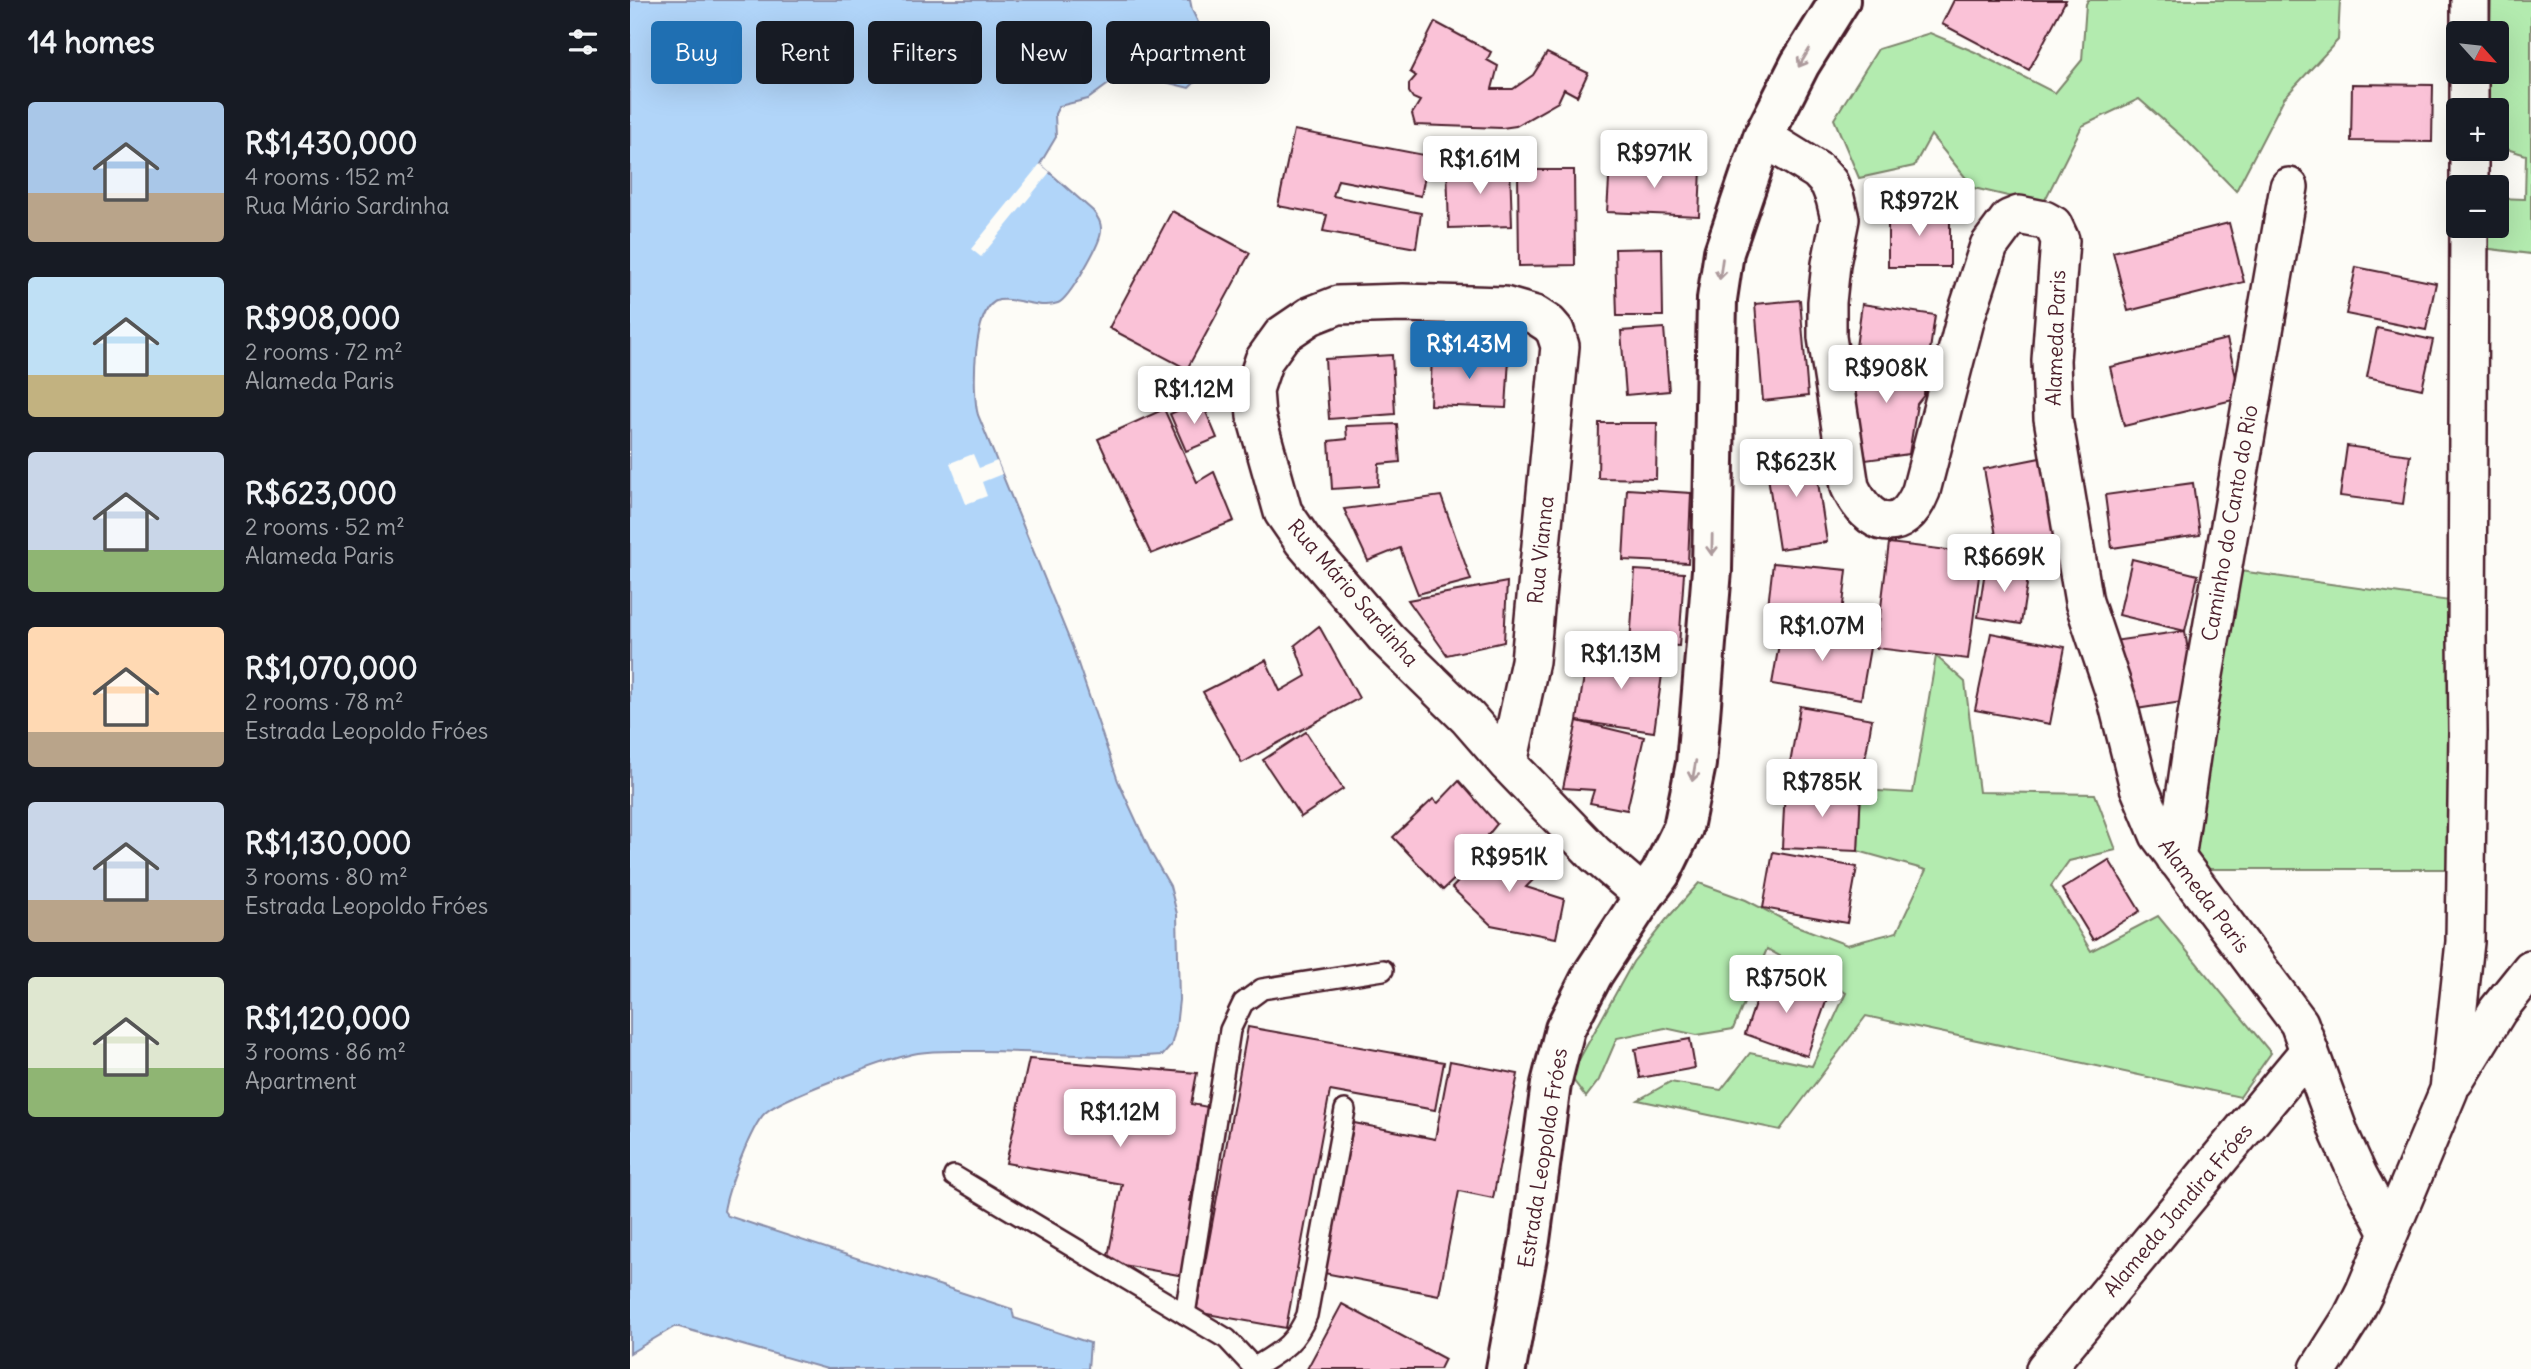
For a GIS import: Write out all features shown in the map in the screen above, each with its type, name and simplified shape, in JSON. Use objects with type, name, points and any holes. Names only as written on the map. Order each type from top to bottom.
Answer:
[{"type":"street","name":"Estrada Leopoldo Fróes","points":[[1506,1369],[1530,1240],[1551,1084],[1564,1029],[1593,974],[1661,873],[1683,828],[1696,764],[1712,570],[1717,299],[1724,252],[1763,137],[1800,64],[1840,0]]},
{"type":"street","points":[[2470,0],[2470,21]]},
{"type":"street","name":"Alameda Paris","points":[[1763,137],[1818,171],[1829,183],[1835,198],[1840,219],[1830,264],[1826,302],[1827,337],[1844,451],[1850,487],[1859,506],[1886,521],[1896,522],[1905,517],[1914,507],[1921,491],[1967,313],[1989,246],[2009,219],[2019,215],[2044,220],[2053,225],[2060,240],[2051,360],[2053,418],[2084,602],[2116,700],[2139,787],[2159,835],[2299,1023],[2340,1135],[2388,1231]]},
{"type":"street","name":"Caminho do Canto do Rio","points":[[2176,859],[2197,715],[2289,187]]},
{"type":"street","points":[[2449,1090],[2465,928],[2469,238]]},
{"type":"street","name":"Rua Mário Sardinha","points":[[1504,306],[1403,303],[1338,305],[1310,316],[1282,335],[1264,360],[1254,390],[1255,416],[1283,512],[1303,541],[1387,639],[1468,718],[1508,764]]},
{"type":"street","name":"Rua Vianna","points":[[1504,306],[1535,314],[1555,331],[1560,345],[1530,661],[1508,764]]},
{"type":"street","points":[[1508,764],[1595,854],[1644,895]]},
{"type":"street","points":[[2319,1369],[2361,1300],[2449,1090],[2498,1010],[2531,969]]},
{"type":"street","name":"Alameda Jandira Fróes","points":[[2045,1369],[2309,1051]]},
{"type":"lane","points":[[1185,1314],[1230,1030],[1243,1003],[1262,989],[1383,970]]},
{"type":"lane","points":[[954,1176],[1227,1339],[1255,1368],[1286,1348],[1299,1334],[1307,1315],[1345,1110]]},
{"type":"green space","points":[[2088,0],[2340,0],[2338,40],[2284,98],[2236,191],[2188,142],[2139,99],[2082,126],[2044,202],[1974,188],[1931,135],[1914,166],[1859,178],[1834,119],[1878,49],[1930,33],[1975,52],[2055,93],[2082,60]]},
{"type":"green space","points":[[2491,0],[2531,0],[2531,254],[2483,248],[2483,238],[2509,238],[2509,198],[2525,199],[2526,155],[2509,150],[2509,98],[2489,98],[2489,84],[2510,84],[2510,21],[2490,21]]},
{"type":"green space","points":[[2240,571],[2450,601],[2452,869],[2200,869],[2187,847]]},
{"type":"green space","points":[[1936,656],[1965,682],[1979,792],[2095,794],[2116,850],[2069,861],[2051,886],[2091,951],[2158,916],[2271,1053],[2240,1097],[1866,1016],[1780,1130],[1638,1100],[1670,1082],[1721,1090],[1750,1053],[1812,1066],[1846,993],[1767,949],[1733,1029],[1697,1035],[1665,1028],[1617,1038],[1599,1080],[1586,1097],[1570,1076],[1633,962],[1699,883],[1746,900],[1794,925],[1847,945],[1897,932],[1926,870],[1858,851],[1861,790],[1913,793]]},
{"type":"water","points":[[630,0],[1190,0],[1197,21],[1106,21],[1106,84],[1109,84],[1088,99],[1059,106],[1055,114],[1056,137],[1040,164],[1093,211],[1100,223],[1100,237],[1076,282],[1058,303],[1043,305],[999,300],[990,306],[983,317],[979,333],[975,371],[978,415],[1072,646],[1118,781],[1151,853],[1170,886],[1177,914],[1179,1000],[1171,1046],[1163,1055],[1139,1056],[995,1051],[924,1052],[897,1058],[837,1079],[771,1108],[759,1120],[740,1159],[724,1211],[728,1216],[1012,1309],[1014,1318],[1090,1343],[1088,1369],[827,1369],[679,1327],[674,1327],[630,1353]]},
{"type":"water","points":[[1173,84],[1193,84],[1189,88]]},
{"type":"pier","points":[[1040,164],[1050,172],[981,257],[971,249]]},
{"type":"pier","points":[[973,454],[979,468],[997,461],[1002,474],[982,482],[987,496],[966,504],[950,463]]},
{"type":"building","points":[[1954,0],[2066,0],[2029,70],[1942,24]]},
{"type":"building","points":[[1435,22],[1491,52],[1487,60],[1498,66],[1492,89],[1513,89],[1533,75],[1547,53],[1588,73],[1577,96],[1564,89],[1558,102],[1516,126],[1502,128],[1415,125],[1412,114],[1420,101],[1413,98],[1409,92],[1409,84],[1416,76],[1410,72]]},
{"type":"building","points":[[2352,84],[2433,85],[2432,142],[2351,141]]},
{"type":"building","points":[[1294,130],[1429,156],[1421,196],[1338,180],[1333,196],[1421,213],[1416,248],[1323,231],[1327,215],[1278,206]]},
{"type":"building","points":[[1510,164],[1512,226],[1449,228],[1447,167]]},
{"type":"building","points":[[1610,164],[1701,168],[1699,216],[1607,212]]},
{"type":"building","points":[[1518,170],[1574,170],[1575,265],[1519,266]]},
{"type":"building","points":[[1888,208],[1950,208],[1950,267],[1888,267]]},
{"type":"building","points":[[1172,211],[1250,253],[1187,369],[1109,328]]},
{"type":"building","points":[[2229,223],[2244,282],[2128,311],[2113,252]]},
{"type":"building","points":[[1662,248],[1663,316],[1617,316],[1615,249]]},
{"type":"building","points":[[2356,267],[2436,283],[2426,330],[2346,314]]},
{"type":"building","points":[[1800,300],[1808,396],[1763,401],[1755,304]]},
{"type":"building","points":[[1862,304],[1935,315],[1929,357],[1856,347]]},
{"type":"building","points":[[1664,328],[1669,391],[1626,395],[1621,331]]},
{"type":"building","points":[[2377,328],[2433,340],[2422,389],[2367,377]]},
{"type":"building","points":[[2227,339],[2241,398],[2124,426],[2110,367]]},
{"type":"building","points":[[1432,354],[1509,358],[1506,408],[1430,405]]},
{"type":"building","points":[[1392,355],[1395,414],[1329,419],[1325,359]]},
{"type":"building","points":[[1846,359],[1925,368],[1924,395],[1917,404],[1909,454],[1866,460]]},
{"type":"building","points":[[1201,400],[1217,438],[1186,451],[1170,414]]},
{"type":"building","points":[[1164,409],[1197,482],[1214,472],[1234,521],[1151,554],[1098,439]]},
{"type":"building","points":[[1599,423],[1657,423],[1656,479],[1598,478]]},
{"type":"building","points":[[1397,424],[1400,462],[1379,464],[1378,486],[1332,489],[1329,441],[1347,439],[1346,426]]},
{"type":"building","points":[[2347,446],[2410,455],[2403,504],[2340,496]]},
{"type":"building","points":[[1813,449],[1827,542],[1779,549],[1765,457]]},
{"type":"building","points":[[2040,458],[2056,547],[2000,558],[1984,469]]},
{"type":"building","points":[[2193,483],[2200,535],[2112,548],[2105,495]]},
{"type":"building","points":[[1627,489],[1691,493],[1688,563],[1623,560]]},
{"type":"building","points":[[1441,496],[1471,580],[1418,594],[1400,548],[1368,561],[1344,509]]},
{"type":"building","points":[[1889,543],[1982,554],[1968,659],[1876,648]]},
{"type":"building","points":[[2132,559],[2198,575],[2185,631],[2119,615]]},
{"type":"building","points":[[1773,563],[1847,570],[1840,631],[1766,623]]},
{"type":"building","points":[[1986,564],[2029,571],[2021,624],[1978,617]]},
{"type":"building","points":[[1635,570],[1684,573],[1679,646],[1630,643]]},
{"type":"building","points":[[1507,582],[1504,642],[1447,655],[1408,600]]},
{"type":"building","points":[[1319,626],[1359,698],[1242,763],[1203,692],[1266,660],[1280,691],[1306,676],[1295,645]]},
{"type":"building","points":[[1782,627],[1871,642],[1861,699],[1772,684]]},
{"type":"building","points":[[2185,631],[2195,700],[2123,711],[2113,641]]},
{"type":"building","points":[[1991,633],[2065,647],[2050,724],[1975,710]]},
{"type":"building","points":[[1588,650],[1664,660],[1654,732],[1577,721]]},
{"type":"building","points":[[1800,706],[1872,719],[1862,777],[1790,764]]},
{"type":"building","points":[[1577,721],[1644,737],[1627,810],[1590,803],[1594,790],[1563,788]]},
{"type":"building","points":[[1306,732],[1343,789],[1301,817],[1263,760]]},
{"type":"building","points":[[1459,781],[1497,824],[1479,846],[1483,852],[1443,890],[1393,837],[1433,799],[1438,803]]},
{"type":"building","points":[[1785,788],[1861,790],[1858,851],[1782,848]]},
{"type":"building","points":[[1500,838],[1538,875],[1526,887],[1564,899],[1556,938],[1491,925],[1452,888]]},
{"type":"building","points":[[1773,852],[1857,867],[1847,923],[1763,908]]},
{"type":"building","points":[[2109,860],[2140,911],[2093,940],[2062,889]]},
{"type":"building","points":[[1765,974],[1828,996],[1807,1056],[1745,1034]]},
{"type":"building","points":[[1248,1027],[1444,1062],[1435,1110],[1330,1091],[1286,1328],[1196,1312]]},
{"type":"building","points":[[1690,1039],[1695,1068],[1640,1078],[1635,1049]]},
{"type":"building","points":[[1029,1059],[1197,1073],[1191,1104],[1208,1107],[1190,1201],[1198,1202],[1184,1276],[1107,1262],[1122,1184],[1006,1163]]},
{"type":"building","points":[[1450,1061],[1518,1074],[1493,1198],[1459,1191],[1439,1295],[1324,1273],[1354,1123],[1435,1139]]},
{"type":"building","points":[[1342,1304],[1445,1359],[1440,1369],[1307,1369]]}]
